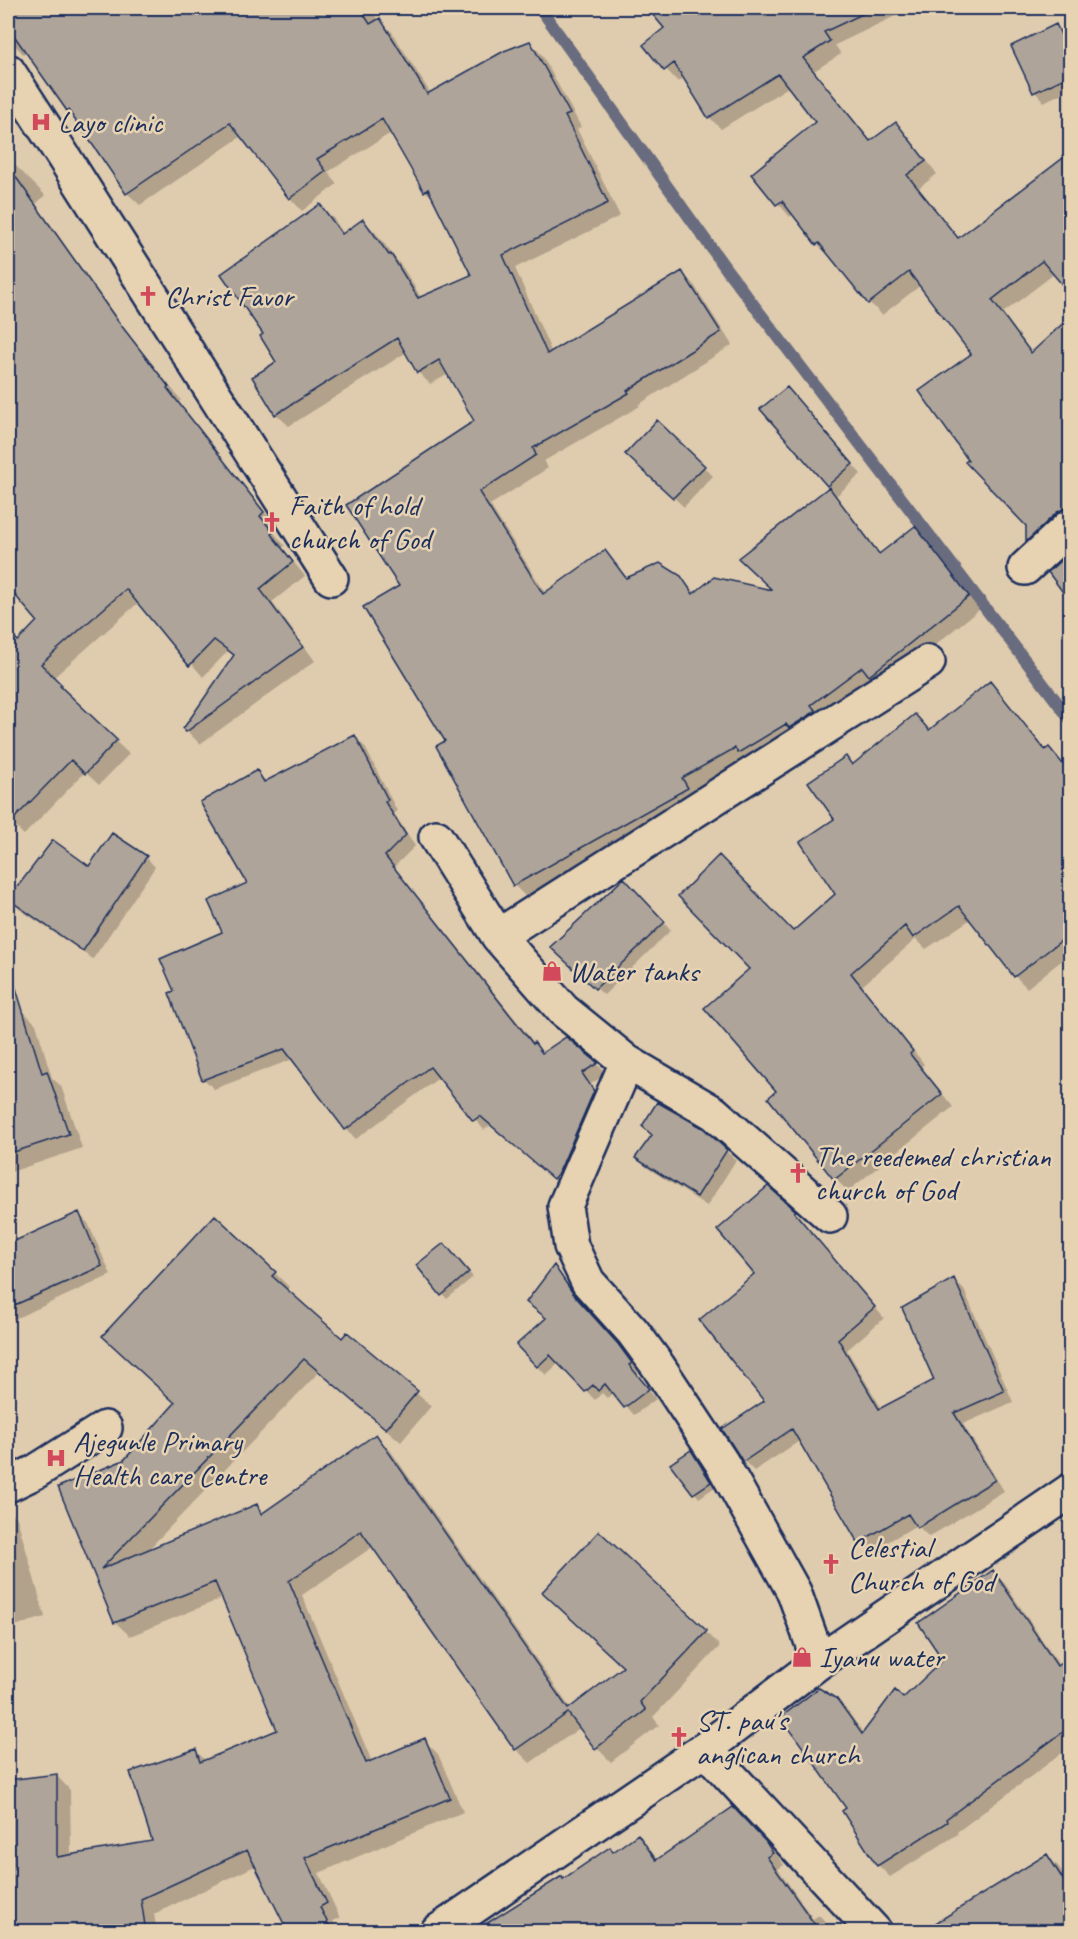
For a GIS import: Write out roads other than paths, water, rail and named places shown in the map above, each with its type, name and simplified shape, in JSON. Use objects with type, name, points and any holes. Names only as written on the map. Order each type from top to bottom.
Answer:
[{"type":"street","points":[[8,72],[331,578]]},
{"type":"street","points":[[1025,568],[1071,526]]},
{"type":"street","points":[[498,936],[928,662]]},
{"type":"street","points":[[436,837],[498,936],[563,1010],[627,1062],[714,1113],[830,1216]]},
{"type":"street","points":[[627,1062],[565,1206],[571,1246],[588,1282],[633,1332],[722,1463],[794,1592],[819,1662]]},
{"type":"street","points":[[8,1485],[35,1472],[105,1428]]},
{"type":"street","points":[[437,1932],[705,1749],[819,1662],[1071,1491]]},
{"type":"street","points":[[705,1749],[875,1932]]},
{"type":"waterway","points":[[540,8],[727,270],[1070,719]]},
{"type":"place","name":"Layo clinic","points":[[41,122]]},
{"type":"place","name":"Christ Favor","points":[[148,296]]},
{"type":"place","name":"Faith of hold church of God","points":[[272,522]]},
{"type":"place","name":"Water tanks","points":[[552,971]]},
{"type":"place","name":"The reedemed christian church of God","points":[[798,1173]]},
{"type":"place","name":"Ajegunle Primary Health care Centre","points":[[56,1458]]},
{"type":"place","name":"Celestial Church of God","points":[[831,1564]]},
{"type":"place","name":"Iyanu water","points":[[802,1657]]},
{"type":"place","name":"ST. pau's anglican church","points":[[679,1737]]}]
